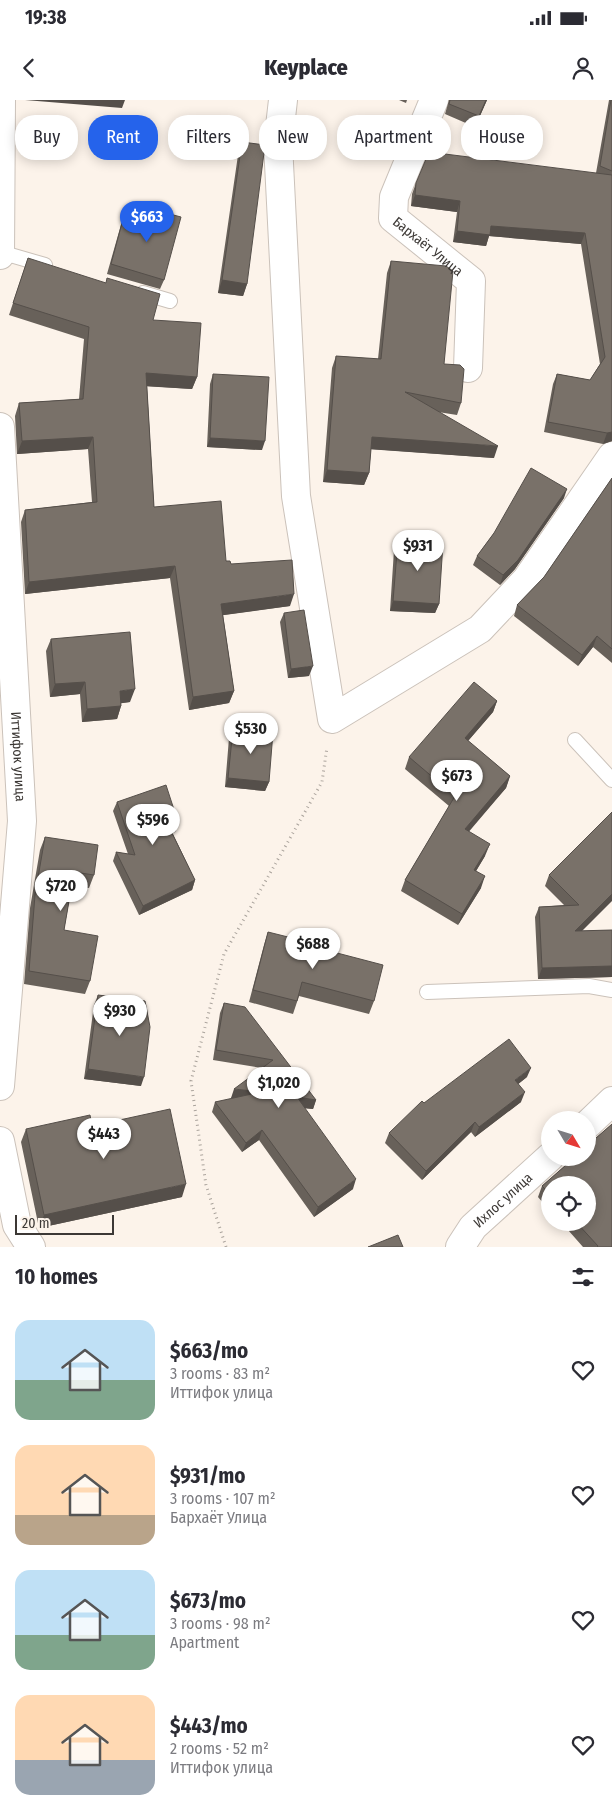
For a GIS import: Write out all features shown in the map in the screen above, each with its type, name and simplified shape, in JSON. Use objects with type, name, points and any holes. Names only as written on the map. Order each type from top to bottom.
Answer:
[{"type":"street","points":[[0,100],[0,254]]},
{"type":"street","points":[[282,100],[278,144],[296,496],[332,719],[480,629],[527,578],[612,456]]},
{"type":"street","name":"Бархаёт Улица","points":[[434,100],[394,197],[393,218],[471,281],[468,368]]},
{"type":"street","name":"Иттифок улица","points":[[0,427],[6,612],[22,821],[0,1086]]},
{"type":"street","points":[[596,1117],[612,1102]]},
{"type":"street","points":[[0,1141],[16,1225],[31,1247]]},
{"type":"street","name":"Ихлос улица","points":[[460,1247],[473,1227],[541,1166]]},
{"type":"lane","points":[[0,254],[57,268]]},
{"type":"lane","points":[[132,290],[170,302]]},
{"type":"lane","points":[[575,740],[612,780]]},
{"type":"lane","points":[[427,992],[589,986],[612,990]]},
{"type":"path","points":[[226,1247],[206,1185],[191,1081],[224,954],[322,782],[332,719]]},
{"type":"building","points":[[450,100],[486,100],[479,115],[449,104]]},
{"type":"building","points":[[612,100],[612,171],[600,166]]},
{"type":"building","points":[[249,143],[259,144],[259,160],[263,160],[247,284],[222,280],[239,160],[249,160]]},
{"type":"building","points":[[451,155],[461,156],[461,160],[493,160],[612,175],[612,432],[607,433],[548,422],[557,374],[590,380],[605,357],[585,233],[491,226],[490,235],[457,231],[460,201],[415,195],[416,183],[426,160],[451,160]]},
{"type":"building","points":[[151,209],[181,217],[164,280],[111,264],[125,212],[148,218]]},
{"type":"building","points":[[28,258],[106,283],[107,278],[160,294],[153,320],[201,323],[197,377],[146,373],[154,507],[221,501],[226,561],[230,561],[231,564],[292,560],[294,594],[221,604],[234,691],[193,697],[175,566],[29,582],[25,510],[97,502],[93,437],[22,441],[19,403],[83,399],[89,327],[13,303]]},
{"type":"building","points":[[391,261],[446,266],[453,271],[444,364],[460,365],[464,369],[461,403],[405,392],[498,446],[372,437],[369,473],[327,470],[336,356],[381,359]]},
{"type":"building","points":[[213,374],[269,377],[265,441],[210,438]]},
{"type":"building","points":[[531,468],[567,489],[518,560],[503,575],[477,556],[494,533]]},
{"type":"building","points":[[612,478],[612,649],[597,636],[582,655],[517,605],[544,577]]},
{"type":"building","points":[[398,540],[443,543],[439,604],[393,601]]},
{"type":"building","points":[[304,610],[313,666],[291,669],[284,613]]},
{"type":"building","points":[[130,632],[135,689],[120,691],[121,706],[87,709],[85,682],[55,684],[51,639]]},
{"type":"building","points":[[474,682],[497,701],[465,738],[510,776],[465,829],[490,844],[474,870],[485,876],[462,914],[405,880],[455,796],[409,757]]},
{"type":"building","points":[[233,729],[273,732],[269,782],[228,778]]},
{"type":"building","points":[[166,785],[178,822],[168,825],[195,880],[143,906],[116,852],[135,855],[117,802]]},
{"type":"building","points":[[612,812],[612,894],[575,931],[612,930],[612,966],[542,968],[539,907],[579,905],[549,875]]},
{"type":"building","points":[[45,837],[98,845],[94,875],[74,872],[64,930],[98,936],[90,981],[29,971],[35,895]]},
{"type":"building","points":[[268,932],[296,939],[295,942],[383,965],[374,1001],[302,982],[297,1001],[253,990]]},
{"type":"building","points":[[98,995],[145,1001],[150,1027],[144,1077],[88,1069]]},
{"type":"building","points":[[224,1003],[245,1007],[316,1100],[297,1097],[356,1179],[318,1207],[262,1130],[246,1143],[215,1102],[261,1092],[234,1089],[273,1060],[216,1050]]},
{"type":"building","points":[[509,1039],[531,1068],[515,1080],[525,1092],[479,1127],[475,1122],[426,1171],[389,1133],[422,1101],[424,1103]]},
{"type":"building","points":[[170,1109],[186,1184],[44,1215],[26,1129],[90,1115],[92,1126]]},
{"type":"building","points":[[612,1124],[612,1247],[597,1247],[584,1231],[596,1231],[596,1176],[553,1176],[565,1166],[596,1166],[596,1138]]},
{"type":"building","points":[[398,1235],[403,1247],[368,1247]]}]
